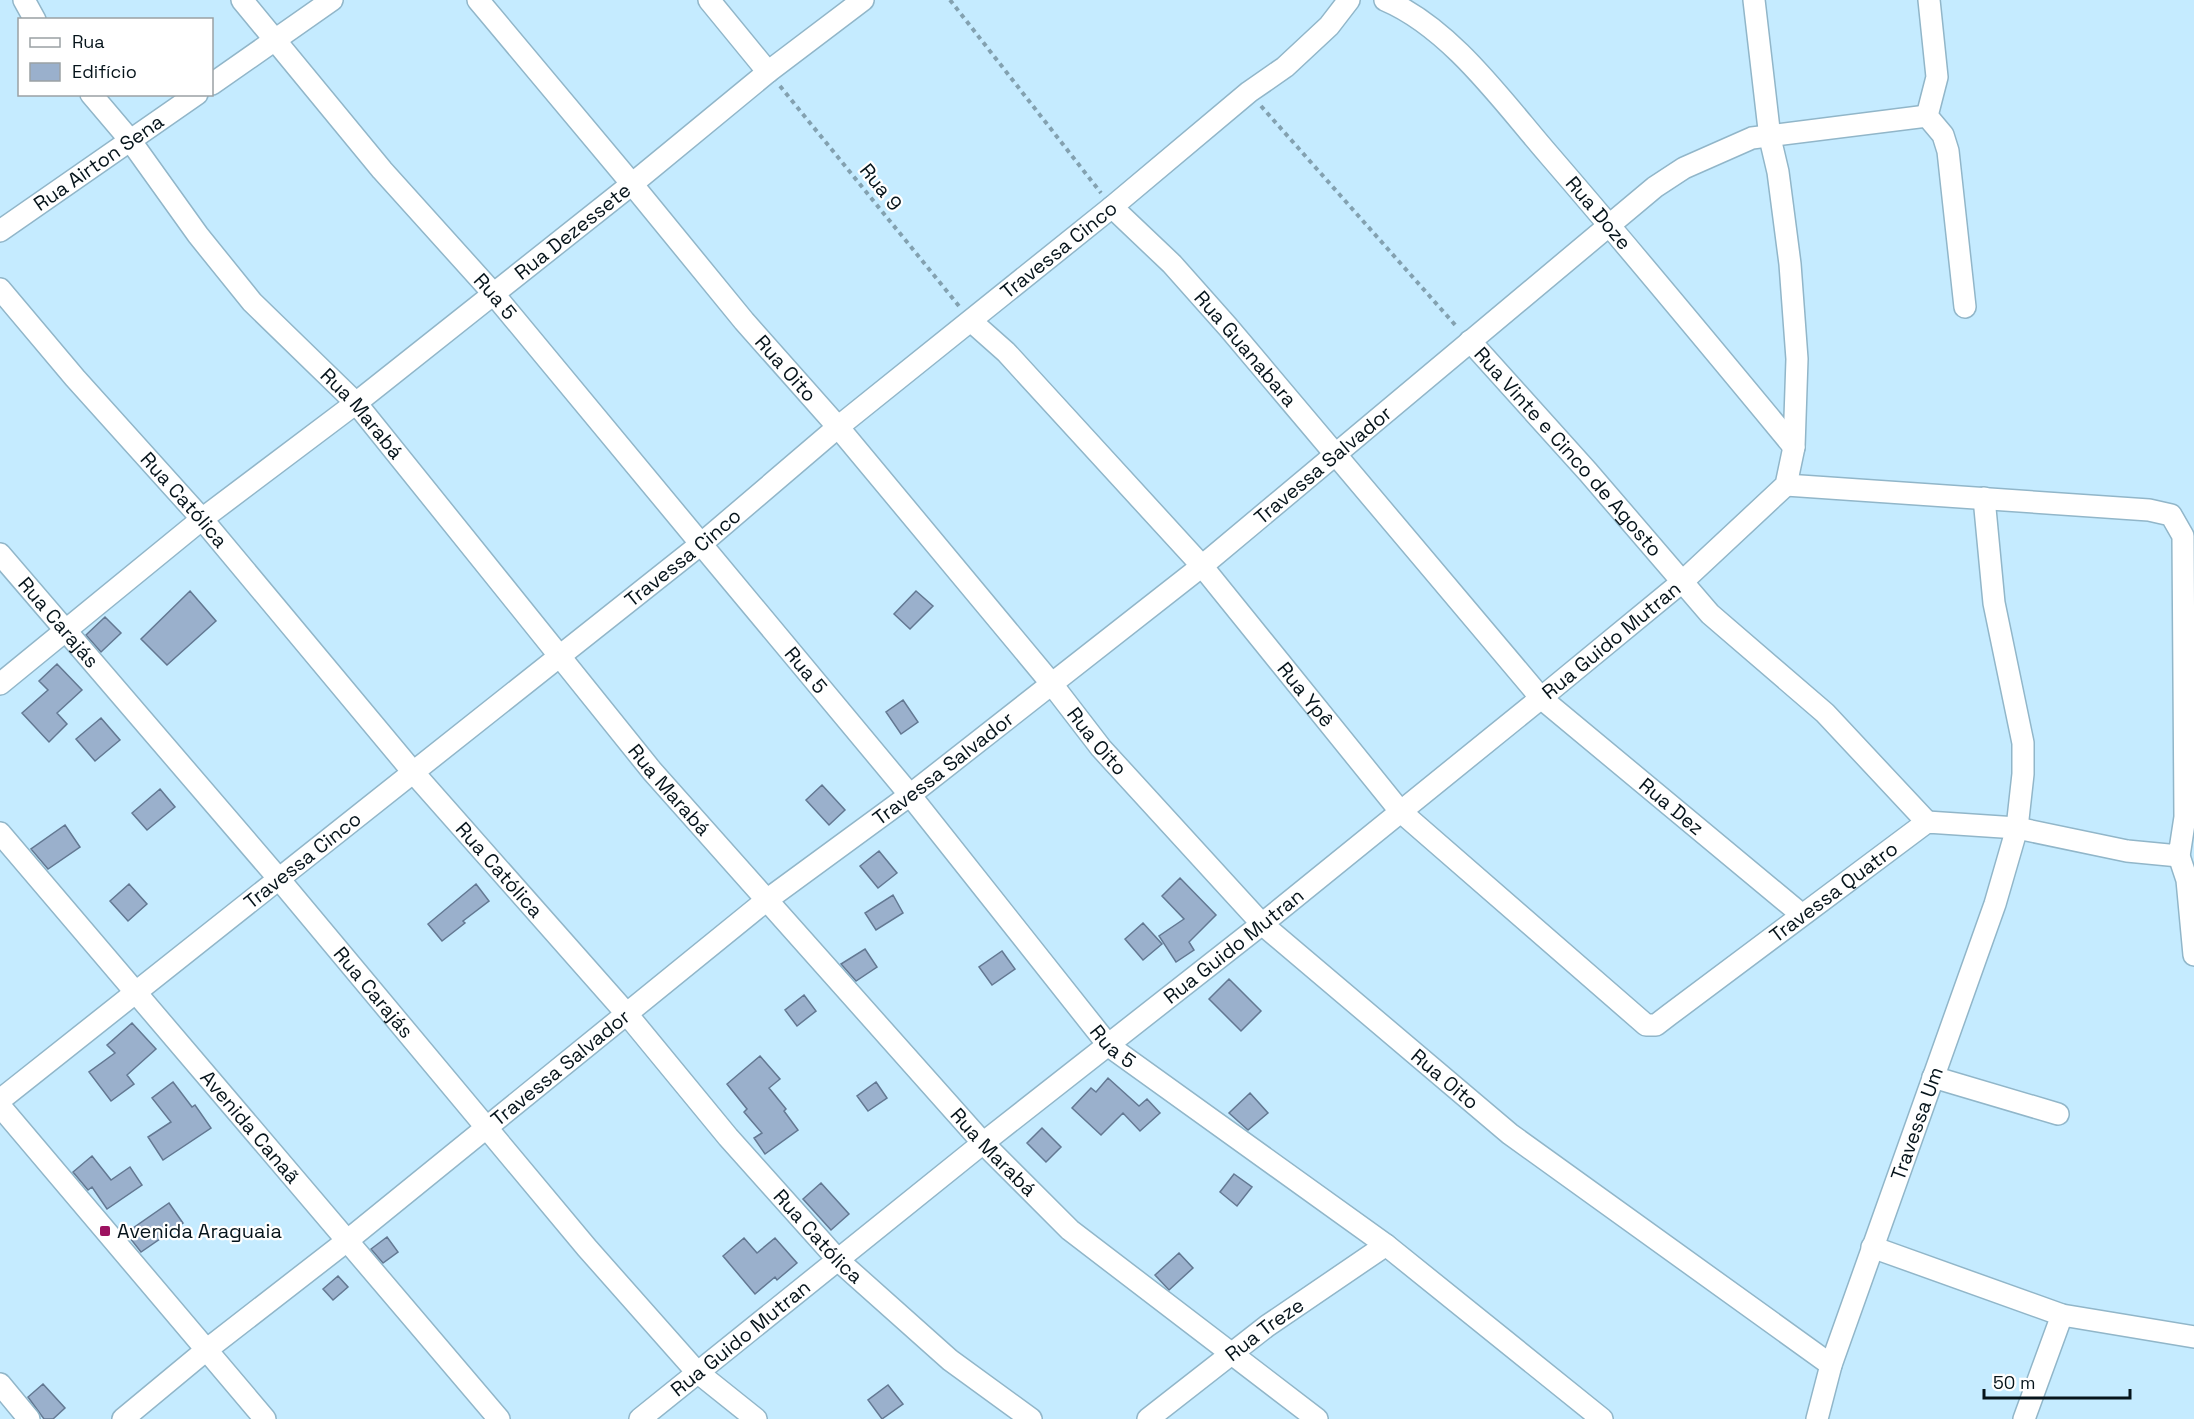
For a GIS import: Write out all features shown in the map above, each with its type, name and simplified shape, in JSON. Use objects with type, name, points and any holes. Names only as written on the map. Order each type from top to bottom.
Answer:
[{"type":"street","points":[[24,0],[34,18]]},
{"type":"street","name":"Rua 5","points":[[242,0],[382,170],[492,292],[910,795],[1109,1046],[1386,1245],[1602,1419]]},
{"type":"street","points":[[213,83],[332,0]]},
{"type":"street","name":"Rua Oito","points":[[478,0],[744,321],[838,427],[1051,683],[1101,748],[1262,924],[1510,1134],[1831,1365]]},
{"type":"street","points":[[709,0],[768,72]]},
{"type":"street","name":"Rua Dezessete","points":[[0,684],[202,519],[356,403],[492,292],[632,184],[768,72],[863,0]]},
{"type":"street","name":"Travessa Cinco","points":[[0,1100],[701,544],[838,427],[1112,207],[1249,92],[1285,67],[1329,26],[1349,0]]},
{"type":"street","name":"Rua Doze","points":[[1385,0],[1408,10],[1470,63],[1794,447]]},
{"type":"street","points":[[1754,0],[1770,138],[1778,172],[1790,264],[1797,359],[1794,447],[1786,485],[2149,510],[2171,515],[2179,525],[2182,536],[2185,817],[2179,856],[2187,880],[2194,955]]},
{"type":"street","points":[[1929,0],[1936,77],[1927,116],[1941,132],[1948,151],[1965,307]]},
{"type":"street","name":"Rua Marabá","points":[[93,96],[130,140],[192,226],[252,302],[356,403],[652,771],[983,1143],[1070,1230],[1317,1419]]},
{"type":"street","name":"Rua Airton Sena","points":[[0,231],[194,96]]},
{"type":"street","name":"Travessa Salvador","points":[[123,1419],[205,1351],[348,1240],[768,899],[910,795],[1202,566],[1654,187],[1684,168],[1740,142],[1927,116]]},
{"type":"street","name":"Rua Guanabara","points":[[1112,207],[1172,264],[1336,453],[1541,698]]},
{"type":"street","name":"Rua Católica","points":[[0,289],[75,378],[202,519],[413,772],[626,1013],[728,1137],[839,1261],[950,1360],[1031,1419]]},
{"type":"street","name":"Rua Ypê","points":[[971,321],[1006,352],[1202,566],[1400,812],[1642,1024],[1656,1024],[1669,1015]]},
{"type":"street","name":"Rua Vinte e Cinco de Agosto","points":[[1470,341],[1710,614],[1825,713],[1927,822]]},
{"type":"street","name":"Rua Guido Mutran","points":[[640,1419],[696,1371],[839,1261],[983,1143],[1109,1046],[1541,698],[1682,582],[1786,485]]},
{"type":"street","name":"Travessa Um","points":[[1817,1419],[1831,1365],[1995,904],[2017,828],[2024,774],[2023,743],[1994,603],[1984,498]]},
{"type":"street","name":"Rua Carajás","points":[[0,554],[279,879],[587,1248],[696,1371],[756,1419]]},
{"type":"street","name":"Rua Dez","points":[[1541,698],[1801,914]]},
{"type":"street","points":[[1927,822],[2017,828],[2127,850],[2179,856]]},
{"type":"street","name":"Travessa Quatro","points":[[1669,1015],[1801,914],[1927,822]]},
{"type":"street","name":"Avenida Canaã","points":[[0,833],[499,1419]]},
{"type":"street","points":[[1933,1077],[2058,1114]]},
{"type":"street","points":[[0,1106],[205,1351],[265,1419]]},
{"type":"street","name":"Rua Treze","points":[[1148,1419],[1231,1352],[1386,1245]]},
{"type":"street","points":[[1872,1247],[2062,1315],[2194,1336]]},
{"type":"street","points":[[2025,1419],[2062,1315]]},
{"type":"street","points":[[0,1384],[29,1419]]},
{"type":"path","points":[[950,0],[1112,207]]},
{"type":"path","name":"Rua 9","points":[[768,72],[971,321]]},
{"type":"path","name":"Rua Vinte e Cinco de Agosto","points":[[1249,92],[1470,341]]},
{"type":"building","points":[[190,591],[216,621],[167,665],[141,639]]},
{"type":"building","points":[[916,591],[933,606],[910,629],[894,614]]},
{"type":"building","points":[[105,617],[121,633],[101,652],[86,635]]},
{"type":"building","points":[[57,664],[82,690],[57,713],[67,724],[49,742],[22,713],[48,690],[39,681]]},
{"type":"building","points":[[903,700],[918,722],[901,734],[886,712]]},
{"type":"building","points":[[101,718],[120,740],[95,761],[76,739]]},
{"type":"building","points":[[822,785],[845,810],[829,825],[806,800]]},
{"type":"building","points":[[160,789],[175,807],[147,830],[132,813]]},
{"type":"building","points":[[65,825],[80,847],[48,869],[31,849]]},
{"type":"building","points":[[879,851],[897,873],[878,888],[860,866]]},
{"type":"building","points":[[1180,878],[1216,915],[1189,942],[1194,950],[1176,962],[1159,936],[1184,919],[1162,896]]},
{"type":"building","points":[[129,884],[147,904],[128,921],[110,901]]},
{"type":"building","points":[[476,884],[489,901],[442,941],[428,924]]},
{"type":"building","points":[[893,895],[903,913],[876,930],[865,913]]},
{"type":"building","points":[[1143,923],[1162,944],[1143,960],[1125,939]]},
{"type":"building","points":[[865,949],[877,967],[856,981],[841,964]]},
{"type":"building","points":[[1002,951],[1015,969],[992,985],[979,967]]},
{"type":"building","points":[[1229,979],[1261,1011],[1241,1031],[1209,999]]},
{"type":"building","points":[[804,995],[816,1011],[797,1026],[785,1010]]},
{"type":"building","points":[[132,1023],[156,1049],[127,1075],[134,1084],[111,1101],[89,1072],[115,1053],[107,1045]]},
{"type":"building","points":[[760,1056],[780,1079],[769,1088],[786,1109],[784,1111],[798,1130],[765,1154],[754,1138],[762,1133],[744,1112],[747,1109],[727,1084]]},
{"type":"building","points":[[1108,1078],[1139,1106],[1147,1099],[1160,1113],[1140,1131],[1123,1113],[1101,1135],[1072,1108],[1091,1088],[1096,1092]]},
{"type":"building","points":[[173,1082],[192,1107],[195,1105],[211,1128],[163,1160],[148,1137],[171,1122],[152,1098]]},
{"type":"building","points":[[876,1082],[887,1098],[868,1111],[857,1096]]},
{"type":"building","points":[[1250,1093],[1268,1113],[1248,1130],[1229,1113]]},
{"type":"building","points":[[1042,1128],[1061,1147],[1046,1162],[1027,1143]]},
{"type":"building","points":[[92,1156],[111,1180],[130,1167],[142,1185],[107,1209],[92,1187],[88,1190],[73,1172]]},
{"type":"building","points":[[1234,1174],[1252,1187],[1237,1206],[1220,1192]]},
{"type":"building","points":[[821,1183],[849,1214],[831,1230],[803,1199]]},
{"type":"building","points":[[169,1203],[183,1223],[141,1252],[126,1233]]},
{"type":"building","points":[[387,1237],[398,1252],[383,1263],[371,1249]]},
{"type":"building","points":[[744,1238],[757,1253],[775,1238],[797,1263],[777,1280],[775,1277],[755,1294],[723,1256]]},
{"type":"building","points":[[1179,1253],[1193,1268],[1169,1290],[1155,1275]]},
{"type":"building","points":[[338,1276],[348,1287],[333,1300],[323,1289]]},
{"type":"building","points":[[43,1384],[65,1408],[53,1419],[44,1419],[28,1397]]},
{"type":"building","points":[[888,1385],[903,1404],[882,1419],[868,1400]]},
{"type":"place","name":"Avenida Araguaia","points":[[105,1231]]}]
